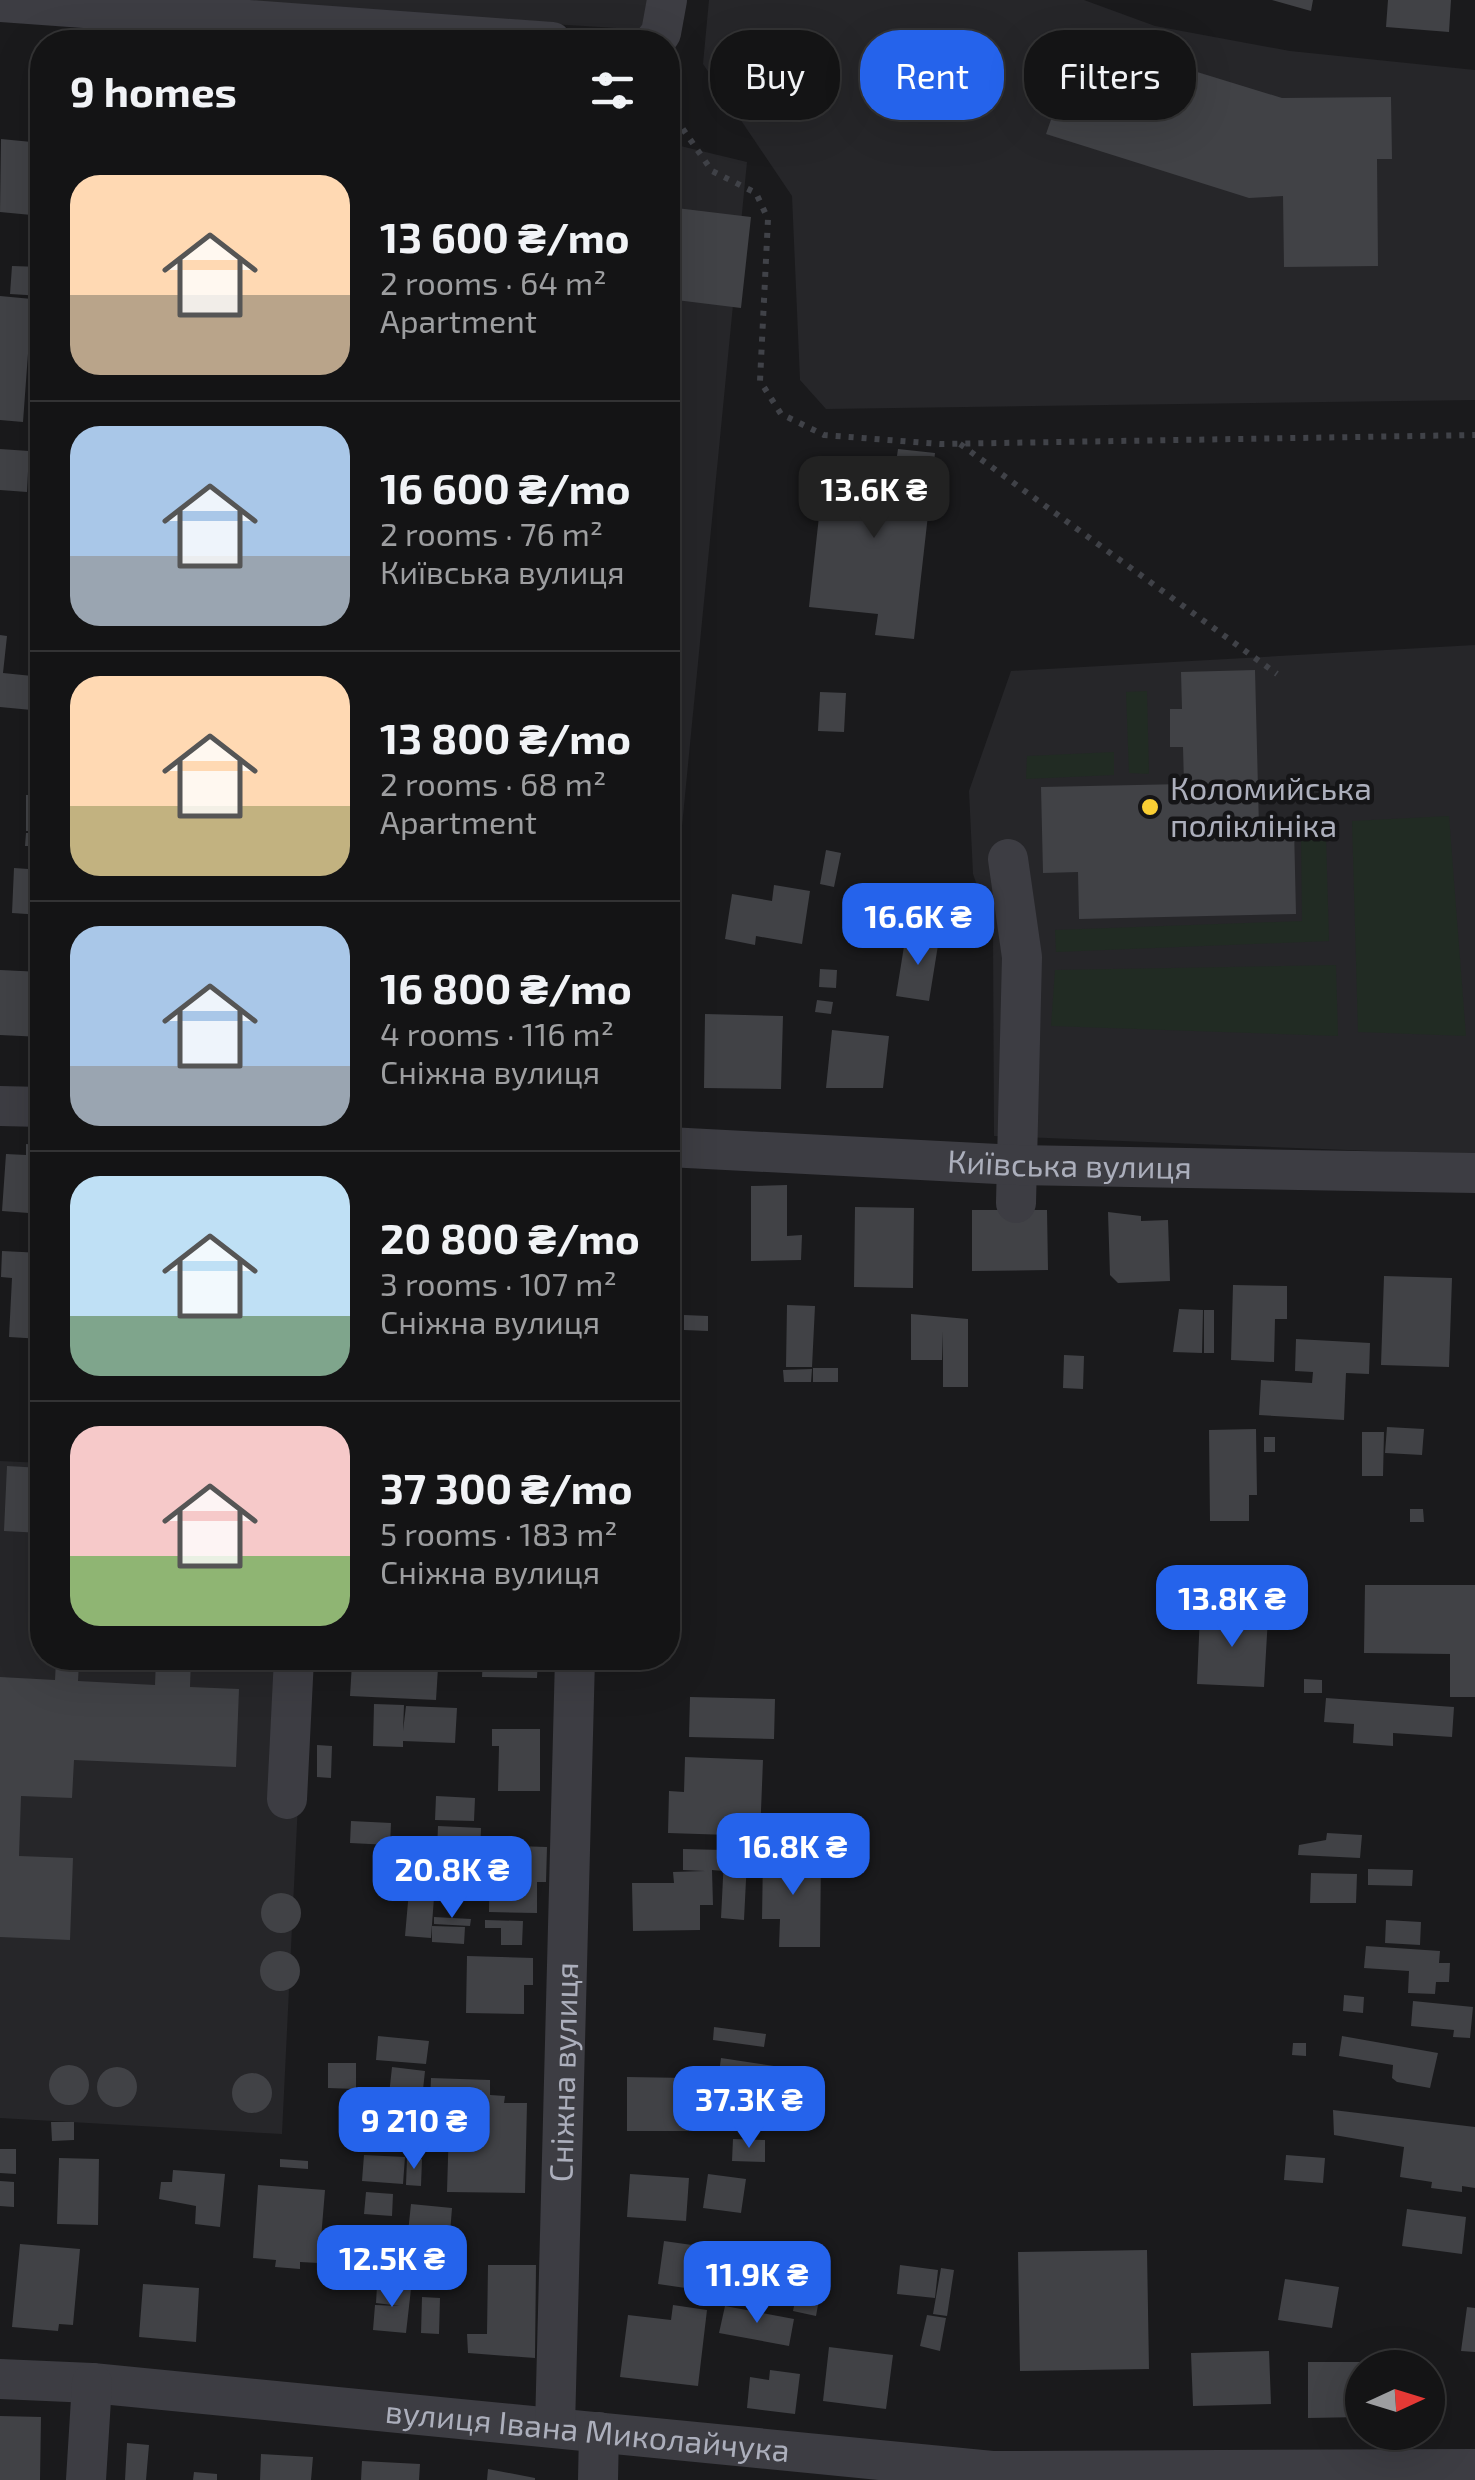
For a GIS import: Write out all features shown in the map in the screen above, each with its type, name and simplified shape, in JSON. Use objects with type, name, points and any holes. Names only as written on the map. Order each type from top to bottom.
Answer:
[{"type":"street","points":[[662,30],[667,0]]},
{"type":"street","points":[[0,2],[386,30]]},
{"type":"street","points":[[1008,860],[1022,957],[1017,1184]]},
{"type":"street","points":[[0,1106],[30,1107]]},
{"type":"street","name":"Київська вулиця","points":[[680,1147],[1017,1184],[1475,1173]]},
{"type":"street","points":[[287,1798],[293,1670]]},
{"type":"street","name":"Сніжна вулиця","points":[[555,2427],[575,1670]]},
{"type":"street","name":"вулиця Івана Миколайчука","points":[[0,2379],[92,2383],[992,2471],[1475,2468]]},
{"type":"street","points":[[86,2480],[92,2383]]},
{"type":"street","points":[[598,2480],[599,2432]]},
{"type":"path","points":[[680,125],[712,171],[756,192],[768,219],[760,381],[781,414],[824,434],[959,444],[1475,434]]},
{"type":"path","points":[[959,444],[1277,674]]},
{"type":"shaded area","points":[[173,0],[651,0],[648,30]]},
{"type":"shaded area","points":[[709,0],[1084,0],[1177,30],[1024,30],[1024,120],[1196,120],[1196,34],[1290,51],[1475,70],[1475,400],[826,409],[800,380],[792,196],[741,120],[840,120],[840,30],[710,30],[710,74],[703,64]]},
{"type":"shaded area","points":[[680,146],[747,162],[680,826]]},
{"type":"shaded area","points":[[1475,645],[1475,1155],[994,1136],[993,931],[973,874],[969,791],[1011,671]]},
{"type":"shaded area","points":[[1147,691],[1149,774],[1129,773],[1126,692]]},
{"type":"shaded area","points":[[1114,752],[1114,775],[1026,779],[1027,756]]},
{"type":"shaded area","points":[[1449,816],[1466,1036],[1358,1032],[1352,821]]},
{"type":"shaded area","points":[[1301,835],[1326,835],[1329,941],[1056,952],[1055,930],[1302,921]]},
{"type":"shaded area","points":[[1336,965],[1338,1036],[1051,1026],[1055,970]]},
{"type":"shaded area","points":[[0,1461],[30,1462],[30,1670],[304,1670],[282,2134],[0,2118]]},
{"type":"building","points":[[1272,0],[1313,0],[1311,11]]},
{"type":"building","points":[[1388,0],[1451,0],[1449,32],[1386,27]]},
{"type":"building","points":[[1196,72],[1282,98],[1391,97],[1392,159],[1377,159],[1378,266],[1284,267],[1283,196],[1249,198],[1046,134],[1051,120],[1196,120]]},
{"type":"building","points":[[1,139],[30,142],[30,215],[0,212]]},
{"type":"building","points":[[680,208],[751,217],[741,308],[680,300]]},
{"type":"building","points":[[12,266],[30,267],[30,295],[10,294]]},
{"type":"building","points":[[0,296],[30,299],[23,422],[0,420]]},
{"type":"building","points":[[0,449],[29,451],[27,492],[0,490]]},
{"type":"building","points":[[898,449],[935,453],[914,639],[875,635],[878,614],[809,607],[825,462],[895,470]]},
{"type":"building","points":[[0,635],[7,636],[3,673],[30,676],[30,710],[0,707]]},
{"type":"building","name":"Коломийська поліклініка","points":[[1255,670],[1259,828],[1294,827],[1296,914],[1079,919],[1078,872],[1043,873],[1041,787],[1184,784],[1183,747],[1170,747],[1170,709],[1182,709],[1181,672]]},
{"type":"building","points":[[820,692],[846,693],[844,732],[818,731]]},
{"type":"building","points":[[26,795],[30,795],[30,831],[26,831]]},
{"type":"building","points":[[826,850],[841,853],[834,887],[820,884]]},
{"type":"building","points":[[14,868],[30,869],[30,914],[12,913]]},
{"type":"building","points":[[774,885],[810,891],[802,944],[756,936],[755,945],[725,939],[732,894],[772,901]]},
{"type":"building","points":[[906,934],[939,939],[929,1001],[896,996]]},
{"type":"building","points":[[820,969],[837,970],[836,988],[819,987]]},
{"type":"building","points":[[0,970],[30,971],[30,1036],[0,1035]]},
{"type":"building","points":[[817,1000],[833,1002],[831,1014],[815,1012]]},
{"type":"building","points":[[705,1014],[783,1016],[781,1089],[704,1088]]},
{"type":"building","points":[[832,1030],[889,1036],[883,1088],[826,1088]]},
{"type":"building","points":[[26,1144],[30,1144],[30,1213],[2,1211],[6,1154],[26,1155]]},
{"type":"building","points":[[787,1185],[787,1236],[802,1235],[801,1260],[751,1261],[751,1186]]},
{"type":"building","points":[[855,1207],[914,1208],[913,1288],[854,1287]]},
{"type":"building","points":[[972,1210],[1047,1210],[1048,1270],[972,1271]]},
{"type":"building","points":[[1108,1212],[1141,1216],[1141,1221],[1168,1220],[1170,1281],[1118,1283],[1110,1275]]},
{"type":"building","points":[[680,1225],[681,1225],[680,1396]]},
{"type":"building","points":[[2,1251],[30,1252],[30,1338],[9,1337],[12,1278],[1,1277]]},
{"type":"building","points":[[1384,1276],[1452,1278],[1449,1367],[1381,1365]]},
{"type":"building","points":[[1233,1285],[1287,1286],[1287,1319],[1275,1319],[1274,1362],[1231,1360]]},
{"type":"building","points":[[787,1305],[815,1306],[812,1367],[786,1367]]},
{"type":"building","points":[[1179,1309],[1203,1310],[1202,1353],[1173,1352]]},
{"type":"building","points":[[1204,1310],[1214,1310],[1214,1353],[1204,1353]]},
{"type":"building","points":[[911,1314],[968,1319],[968,1387],[943,1387],[943,1331],[942,1360],[911,1360]]},
{"type":"building","points":[[684,1315],[708,1316],[708,1331],[684,1330]]},
{"type":"building","points":[[1296,1339],[1370,1343],[1369,1374],[1346,1373],[1344,1420],[1259,1415],[1261,1380],[1312,1383],[1313,1372],[1295,1371]]},
{"type":"building","points":[[1064,1355],[1084,1356],[1083,1389],[1063,1388]]},
{"type":"building","points":[[813,1368],[838,1368],[838,1382],[813,1382]]},
{"type":"building","points":[[812,1369],[811,1382],[784,1382],[783,1370]]},
{"type":"building","points":[[1387,1427],[1424,1429],[1422,1455],[1385,1453]]},
{"type":"building","points":[[1256,1429],[1257,1495],[1249,1495],[1249,1521],[1210,1521],[1209,1430]]},
{"type":"building","points":[[1362,1432],[1384,1432],[1383,1476],[1362,1476]]},
{"type":"building","points":[[1264,1437],[1275,1437],[1275,1452],[1264,1452]]},
{"type":"building","points":[[7,1466],[30,1467],[30,1532],[4,1531]]},
{"type":"building","points":[[1410,1509],[1423,1509],[1424,1522],[1410,1522]]},
{"type":"building","points":[[1365,1585],[1475,1585],[1475,1697],[1450,1697],[1450,1654],[1364,1653]]},
{"type":"building","points":[[1200,1613],[1268,1617],[1264,1687],[1197,1684]]},
{"type":"building","points":[[56,1670],[79,1670],[78,1681],[155,1685],[156,1670],[191,1670],[190,1687],[239,1689],[236,1767],[74,1760],[72,1798],[21,1796],[19,1856],[73,1858],[70,1940],[0,1937],[0,1677],[55,1680]]},
{"type":"building","points":[[352,1670],[438,1670],[436,1700],[350,1696]]},
{"type":"building","points":[[482,1670],[537,1670],[537,1678],[482,1677]]},
{"type":"building","points":[[1304,1679],[1322,1680],[1322,1693],[1304,1693]]},
{"type":"building","points":[[690,1697],[775,1699],[774,1739],[689,1737]]},
{"type":"building","points":[[1326,1698],[1454,1707],[1452,1737],[1393,1733],[1393,1746],[1353,1743],[1354,1724],[1324,1722]]},
{"type":"building","points":[[374,1704],[404,1705],[403,1731],[406,1706],[457,1708],[455,1743],[403,1741],[403,1747],[373,1746]]},
{"type":"building","points":[[492,1729],[540,1729],[540,1791],[498,1791],[499,1746],[492,1746]]},
{"type":"building","points":[[317,1745],[332,1746],[331,1778],[317,1777]]},
{"type":"building","points":[[685,1757],[763,1760],[760,1836],[668,1833],[669,1791],[684,1792]]},
{"type":"building","points":[[436,1796],[475,1798],[474,1821],[435,1820]]},
{"type":"building","points":[[351,1821],[391,1823],[390,1845],[350,1843]]},
{"type":"building","points":[[438,1826],[481,1828],[480,1851],[437,1850]]},
{"type":"building","points":[[1327,1833],[1362,1835],[1360,1858],[1298,1855],[1299,1845],[1326,1840]]},
{"type":"building","points":[[490,1845],[547,1847],[546,1882],[537,1882],[537,1913],[489,1912]]},
{"type":"building","points":[[683,1849],[722,1850],[723,1871],[712,1870],[713,1905],[700,1905],[700,1930],[633,1931],[632,1883],[674,1883],[673,1872],[705,1871],[683,1870]]},
{"type":"building","points":[[763,1855],[821,1856],[820,1947],[779,1947],[780,1919],[762,1919]]},
{"type":"building","points":[[724,1858],[747,1860],[744,1920],[721,1918]]},
{"type":"building","points":[[411,1868],[436,1870],[431,1938],[405,1936]]},
{"type":"building","points":[[1368,1869],[1413,1870],[1412,1886],[1368,1885]]},
{"type":"building","points":[[1311,1873],[1357,1874],[1356,1903],[1310,1903]]},
{"type":"building","points":[[281,1893],[295,1899],[301,1913],[295,1927],[281,1933],[267,1927],[261,1913],[267,1899]]},
{"type":"building","points":[[434,1917],[471,1919],[470,1926],[434,1924]]},
{"type":"building","points":[[485,1920],[523,1921],[522,1945],[501,1945],[501,1928],[485,1928]]},
{"type":"building","points":[[1386,1920],[1421,1922],[1420,1945],[1385,1943]]},
{"type":"building","points":[[432,1926],[465,1927],[464,1944],[432,1942]]},
{"type":"building","points":[[1366,1946],[1440,1951],[1439,1963],[1450,1963],[1449,1982],[1436,1982],[1435,1994],[1408,1993],[1409,1971],[1364,1968]]},
{"type":"building","points":[[280,1951],[294,1957],[300,1971],[294,1985],[280,1991],[266,1985],[260,1971],[266,1957]]},
{"type":"building","points":[[467,1956],[533,1958],[533,1985],[524,1985],[524,2014],[466,2013]]},
{"type":"building","points":[[1344,1995],[1364,1997],[1363,2013],[1343,2011]]},
{"type":"building","points":[[1413,2001],[1473,2007],[1470,2038],[1453,2037],[1454,2030],[1411,2026]]},
{"type":"building","points":[[714,2027],[766,2034],[764,2047],[713,2040]]},
{"type":"building","points":[[378,2036],[429,2041],[426,2064],[376,2060]]},
{"type":"building","points":[[1342,2036],[1438,2053],[1430,2088],[1397,2082],[1392,2078],[1393,2065],[1339,2056]]},
{"type":"building","points":[[1293,2043],[1306,2043],[1306,2056],[1292,2055]]},
{"type":"building","points":[[721,2058],[801,2070],[800,2080],[788,2078],[785,2098],[717,2088]]},
{"type":"building","points":[[328,2063],[356,2063],[356,2089],[328,2088]]},
{"type":"building","points":[[69,2065],[83,2071],[89,2085],[83,2099],[69,2105],[55,2099],[49,2085],[55,2071]]},
{"type":"building","points":[[117,2067],[131,2073],[137,2087],[131,2101],[117,2107],[103,2101],[97,2087],[103,2073]]},
{"type":"building","points":[[392,2067],[425,2071],[422,2099],[389,2095]]},
{"type":"building","points":[[252,2073],[266,2079],[272,2093],[266,2107],[252,2113],[238,2107],[232,2093],[238,2079]]},
{"type":"building","points":[[627,2077],[689,2078],[688,2131],[627,2131]]},
{"type":"building","points":[[431,2078],[490,2080],[490,2095],[505,2096],[504,2103],[527,2103],[525,2193],[447,2192],[449,2125],[461,2124],[429,2123]]},
{"type":"building","points":[[1333,2110],[1475,2127],[1475,2188],[1462,2186],[1462,2192],[1431,2188],[1432,2182],[1400,2177],[1404,2147],[1334,2135]]},
{"type":"building","points":[[51,2122],[74,2122],[74,2140],[52,2141]]},
{"type":"building","points":[[733,2139],[765,2140],[765,2162],[732,2161]]},
{"type":"building","points":[[0,2149],[16,2149],[16,2174],[0,2173]]},
{"type":"building","points":[[364,2155],[405,2157],[403,2184],[362,2181]]},
{"type":"building","points":[[1286,2155],[1325,2158],[1323,2183],[1284,2180]]},
{"type":"building","points":[[59,2158],[99,2159],[98,2225],[57,2224]]},
{"type":"building","points":[[280,2159],[308,2161],[308,2169],[280,2167]]},
{"type":"building","points":[[407,2159],[422,2159],[421,2186],[406,2185]]},
{"type":"building","points":[[173,2170],[225,2174],[220,2227],[195,2224],[196,2206],[159,2199],[161,2182],[172,2182]]},
{"type":"building","points":[[630,2174],[689,2178],[686,2221],[627,2217]]},
{"type":"building","points":[[708,2174],[746,2179],[741,2213],[703,2208]]},
{"type":"building","points":[[0,2181],[14,2182],[14,2207],[0,2206]]},
{"type":"building","points":[[258,2185],[325,2190],[319,2263],[300,2262],[300,2269],[275,2267],[276,2260],[253,2258]]},
{"type":"building","points":[[366,2192],[393,2194],[392,2216],[364,2214]]},
{"type":"building","points":[[411,2204],[452,2208],[449,2246],[407,2242]]},
{"type":"building","points":[[1407,2209],[1466,2217],[1462,2254],[1402,2246]]},
{"type":"building","points":[[664,2241],[720,2249],[713,2292],[658,2284]]},
{"type":"building","points":[[20,2244],[80,2249],[73,2325],[59,2324],[58,2331],[12,2327]]},
{"type":"building","points":[[1147,2250],[1149,2369],[1020,2371],[1018,2252]]},
{"type":"building","points":[[753,2253],[801,2263],[795,2291],[748,2282]]},
{"type":"building","points":[[803,2263],[825,2267],[816,2316],[793,2311]]},
{"type":"building","points":[[488,2265],[536,2265],[535,2358],[468,2353],[467,2334],[487,2334]]},
{"type":"building","points":[[900,2265],[938,2270],[935,2298],[897,2294]]},
{"type":"building","points":[[941,2268],[954,2270],[947,2316],[933,2314]]},
{"type":"building","points":[[1285,2279],[1339,2287],[1332,2328],[1278,2320]]},
{"type":"building","points":[[143,2284],[199,2288],[196,2342],[139,2337]]},
{"type":"building","points":[[377,2286],[411,2289],[406,2333],[373,2330],[375,2305],[400,2306],[376,2303]]},
{"type":"building","points":[[422,2297],[440,2298],[439,2334],[421,2333]]},
{"type":"building","points":[[673,2305],[707,2310],[698,2386],[620,2377],[628,2315],[671,2320]]},
{"type":"building","points":[[725,2306],[794,2319],[789,2346],[719,2333]]},
{"type":"building","points":[[1467,2307],[1475,2308],[1475,2352],[1461,2351]]},
{"type":"building","points":[[927,2315],[946,2318],[940,2351],[920,2346]]},
{"type":"building","points":[[829,2347],[893,2355],[886,2409],[823,2401]]},
{"type":"building","points":[[1269,2351],[1271,2404],[1193,2406],[1191,2353]]},
{"type":"building","points":[[1308,2362],[1345,2362],[1345,2417],[1308,2418]]},
{"type":"building","points":[[770,2370],[800,2374],[795,2414],[747,2408],[750,2377],[769,2380]]},
{"type":"building","points":[[0,2416],[41,2417],[40,2480],[0,2480]]},
{"type":"building","points":[[127,2443],[149,2445],[146,2480],[125,2480]]},
{"type":"building","points":[[261,2454],[313,2457],[311,2480],[260,2480]]},
{"type":"building","points":[[362,2461],[420,2464],[419,2480],[361,2480]]},
{"type":"building","points":[[488,2469],[535,2478],[535,2480],[487,2480]]},
{"type":"building","points":[[194,2472],[217,2474],[217,2480],[193,2480]]},
{"type":"place","name":"Коломийська поліклініка","points":[[1150,807]]}]
